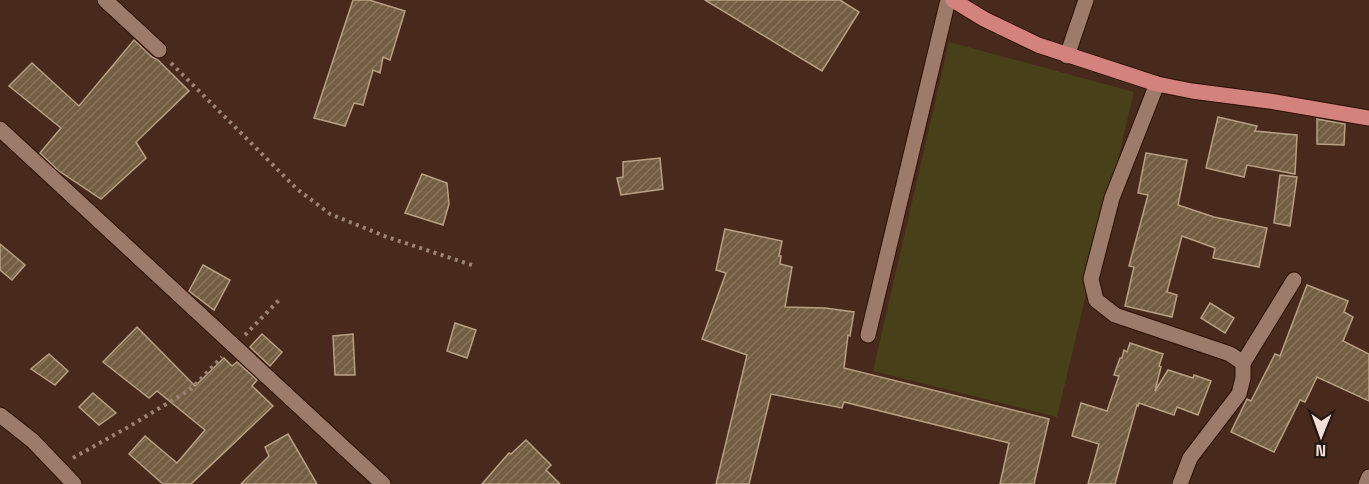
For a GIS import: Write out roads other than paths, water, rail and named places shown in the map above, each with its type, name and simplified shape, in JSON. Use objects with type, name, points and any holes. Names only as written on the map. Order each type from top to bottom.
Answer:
[{"type":"main road","points":[[953,0],[984,19],[1038,45],[1157,84],[1369,118]]},
{"type":"street","points":[[868,335],[948,0]]},
{"type":"street","points":[[1068,56],[1086,0]]},
{"type":"street","points":[[109,1],[159,51]]},
{"type":"street","points":[[1157,84],[1112,198],[1091,279],[1096,300],[1115,315],[1230,354],[1243,363]]},
{"type":"street","points":[[0,129],[383,484]]},
{"type":"street","points":[[1180,484],[1190,458],[1239,394],[1243,378],[1243,363],[1294,280]]},
{"type":"street","points":[[0,415],[33,441],[74,484]]},
{"type":"street","points":[[1366,484],[1369,477]]}]
